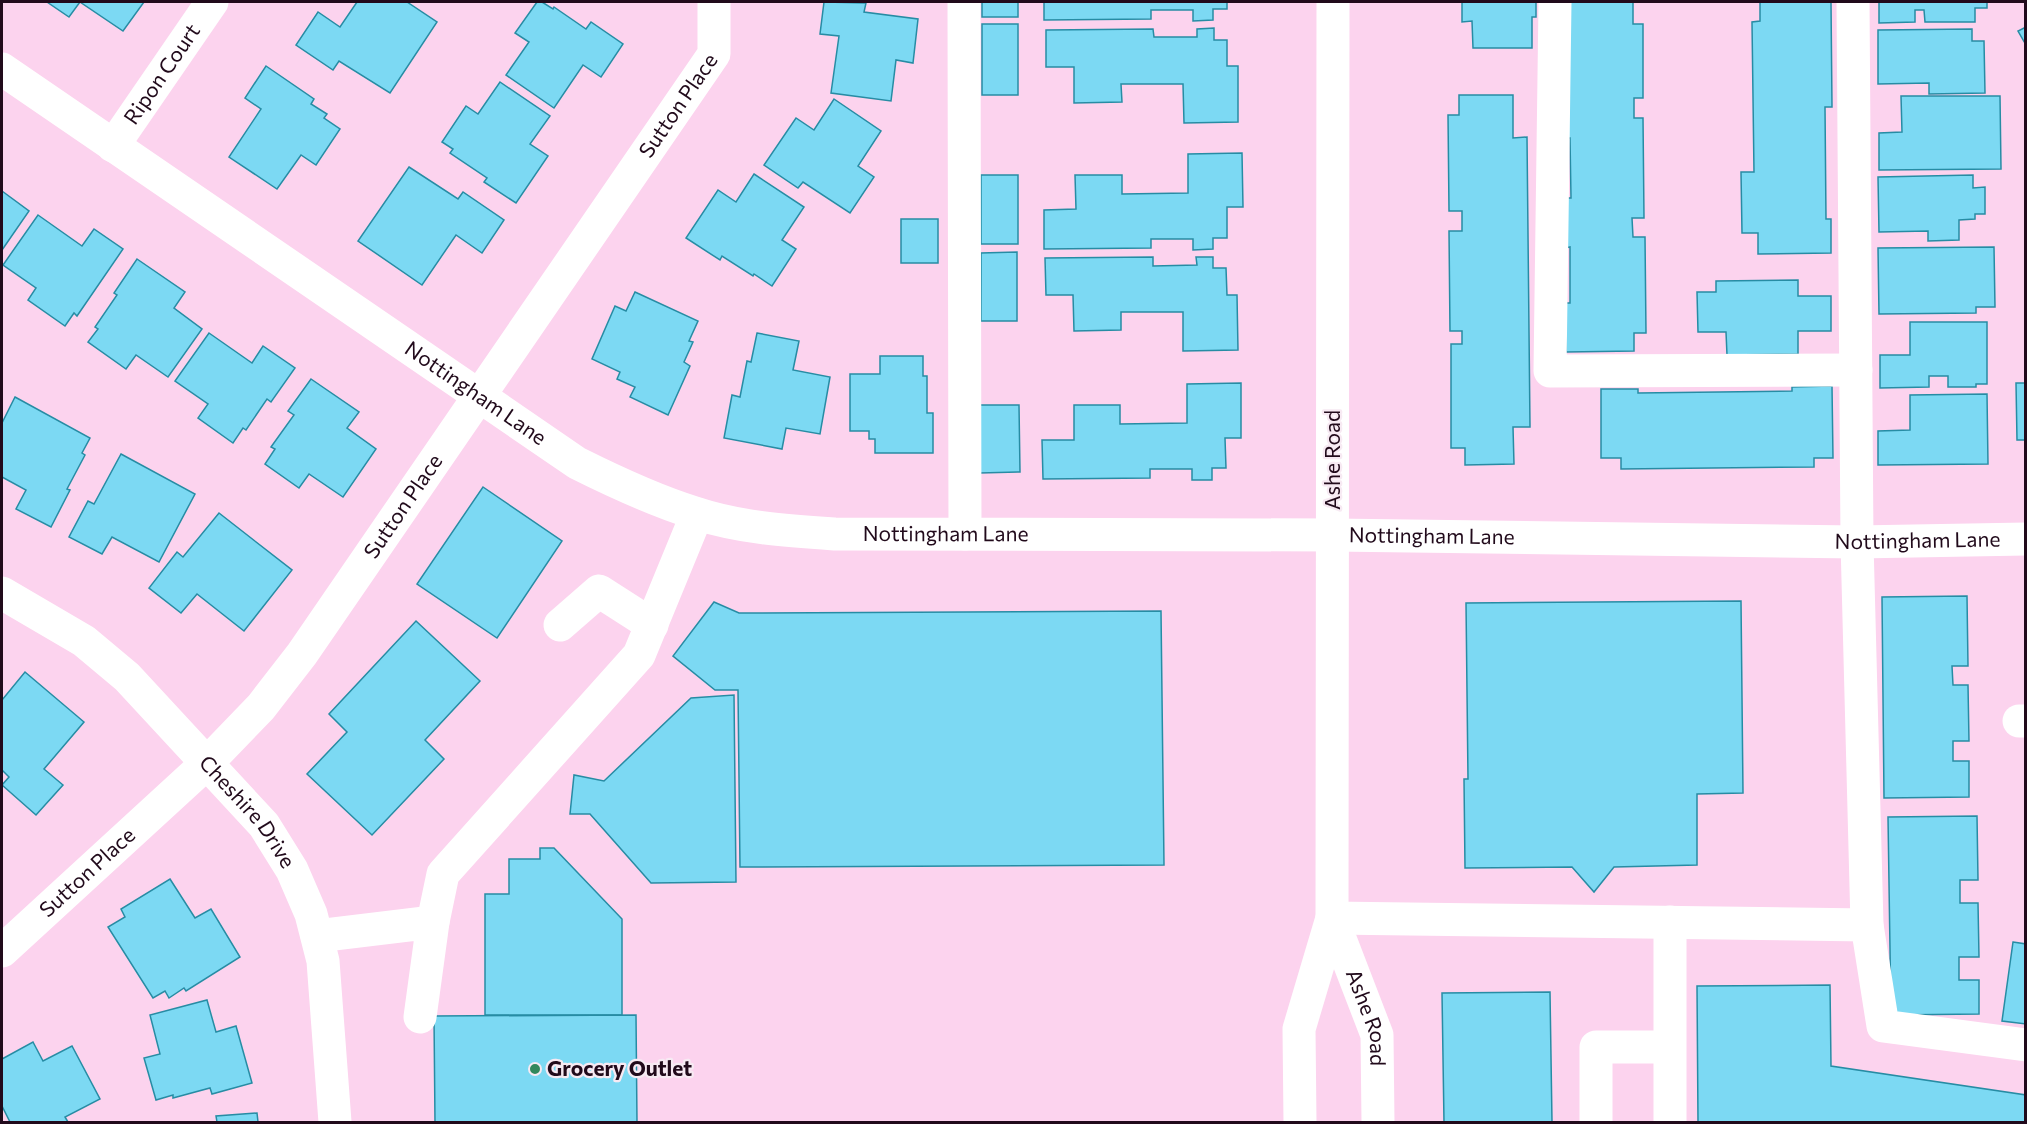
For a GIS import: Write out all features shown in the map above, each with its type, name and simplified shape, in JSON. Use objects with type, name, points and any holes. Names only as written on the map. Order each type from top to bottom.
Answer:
[{"type":"street","name":"Ripon Court","points":[[113,146],[212,2]]},
{"type":"street","name":"Sutton Place","points":[[2,951],[208,762],[261,707],[302,654],[714,54],[714,2]]},
{"type":"street","points":[[964,2],[964,534]]},
{"type":"street","name":"Ashe Road","points":[[1300,1122],[1299,1029],[1332,918],[1333,2]]},
{"type":"street","points":[[1555,2],[1550,371],[1856,370]]},
{"type":"street","points":[[1853,2],[1857,542],[1867,925],[1883,1026],[2025,1046]]},
{"type":"street","name":"Nottingham Lane","points":[[2,69],[576,463],[635,492],[697,514],[781,530],[835,534],[1333,535],[1857,542],[2025,539]]},
{"type":"street","points":[[420,1017],[433,922],[443,874],[639,655],[697,514]]},
{"type":"street","points":[[560,625],[599,591],[652,624]]},
{"type":"street","name":"Cheshire Drive","points":[[2,593],[84,641],[127,677],[264,825],[292,870],[311,914],[317,936],[322,961],[335,1122]]},
{"type":"street","points":[[1332,918],[1867,925]]},
{"type":"street","name":"Ashe Road","points":[[1332,918],[1377,1035],[1378,1122]]},
{"type":"street","points":[[317,936],[433,922]]},
{"type":"street","points":[[1670,922],[1670,1122]]},
{"type":"street","points":[[1596,1122],[1596,1047],[1669,1047]]},
{"type":"building","points":[[47,2],[80,2],[69,17]]},
{"type":"building","points":[[80,2],[144,2],[123,31]]},
{"type":"building","points":[[357,2],[407,2],[437,22],[390,93],[339,61],[333,70],[296,45],[318,12],[340,27]]},
{"type":"building","points":[[537,2],[542,2],[553,9],[554,7],[586,29],[591,22],[623,44],[601,77],[583,65],[554,108],[506,75],[529,42],[515,33]]},
{"type":"building","points":[[824,2],[866,3],[864,12],[918,19],[913,63],[896,60],[891,101],[831,93],[839,36],[820,34]]},
{"type":"building","points":[[982,2],[1018,2],[1018,17],[982,17]]},
{"type":"building","points":[[1044,2],[1227,2],[1227,9],[1213,9],[1213,20],[1193,21],[1193,10],[1151,10],[1151,19],[1044,20]]},
{"type":"building","points":[[1462,2],[1536,2],[1536,17],[1532,17],[1532,48],[1473,48],[1472,21],[1462,22]]},
{"type":"building","points":[[1568,2],[1633,2],[1633,24],[1643,24],[1643,98],[1634,98],[1634,118],[1643,118],[1644,218],[1632,218],[1633,237],[1645,237],[1646,333],[1634,333],[1634,351],[1566,352],[1565,303],[1570,303],[1570,247],[1565,248],[1564,198],[1571,198],[1570,138],[1564,138]]},
{"type":"building","points":[[1760,2],[1831,2],[1832,107],[1825,107],[1826,219],[1831,219],[1831,253],[1758,254],[1758,233],[1742,233],[1741,172],[1754,172],[1752,22],[1760,21]]},
{"type":"building","points":[[1879,2],[1987,2],[1987,8],[1975,8],[1975,22],[1925,22],[1924,10],[1915,10],[1915,22],[1879,23]]},
{"type":"building","points":[[982,24],[1018,24],[1018,95],[982,95]]},
{"type":"building","points":[[2026,27],[2026,45],[2018,31]]},
{"type":"building","points":[[1214,28],[1214,40],[1227,40],[1227,66],[1238,66],[1238,122],[1184,123],[1183,84],[1121,84],[1122,102],[1074,103],[1074,67],[1046,67],[1046,30],[1153,29],[1154,37],[1197,37],[1197,29]]},
{"type":"building","points":[[1972,29],[1972,41],[1984,41],[1985,93],[1929,94],[1929,83],[1878,84],[1878,30]]},
{"type":"building","points":[[266,66],[314,99],[311,104],[327,114],[324,118],[340,129],[316,165],[301,155],[277,189],[229,157],[261,109],[245,98]]},
{"type":"building","points":[[500,82],[550,116],[530,144],[548,156],[516,203],[484,182],[487,178],[450,153],[453,149],[442,142],[466,106],[478,114]]},
{"type":"building","points":[[1459,95],[1513,95],[1513,138],[1527,137],[1530,427],[1513,427],[1514,464],[1465,465],[1465,448],[1451,448],[1451,344],[1462,344],[1462,331],[1450,331],[1449,231],[1462,231],[1462,211],[1449,211],[1448,115],[1459,115]]},
{"type":"building","points":[[1901,96],[2000,96],[2001,169],[1879,170],[1879,133],[1902,132]]},
{"type":"building","points":[[834,99],[881,131],[858,166],[874,177],[850,213],[803,182],[798,188],[764,165],[796,118],[814,130]]},
{"type":"building","points":[[1242,153],[1243,207],[1227,207],[1227,238],[1213,238],[1213,249],[1193,250],[1193,239],[1151,239],[1151,248],[1044,249],[1044,210],[1076,209],[1075,175],[1122,175],[1122,194],[1188,193],[1188,154]]},
{"type":"building","points":[[409,167],[458,199],[463,192],[504,220],[482,253],[456,235],[422,285],[358,241]]},
{"type":"building","points":[[754,174],[804,207],[782,240],[796,249],[772,286],[722,256],[720,260],[686,238],[718,190],[736,202]]},
{"type":"building","points":[[981,175],[1018,175],[1018,244],[981,244]]},
{"type":"building","points":[[1973,175],[1973,188],[1985,187],[1985,214],[1975,214],[1975,219],[1959,220],[1959,240],[1928,241],[1928,231],[1879,232],[1878,177]]},
{"type":"building","points":[[2,191],[29,211],[2,250]]},
{"type":"building","points":[[38,215],[82,246],[94,229],[123,249],[77,316],[74,313],[65,326],[28,300],[36,288],[3,265]]},
{"type":"building","points":[[901,219],[938,219],[938,263],[901,263]]},
{"type":"building","points":[[1994,247],[1995,307],[1976,307],[1976,313],[1879,314],[1878,248]]},
{"type":"building","points":[[1017,252],[1017,321],[981,321],[981,253]]},
{"type":"building","points":[[1153,257],[1153,266],[1197,265],[1196,257],[1213,257],[1213,268],[1226,268],[1227,295],[1237,295],[1238,350],[1183,351],[1183,312],[1121,312],[1121,330],[1074,331],[1073,295],[1046,295],[1045,258]]},
{"type":"building","points":[[137,259],[185,292],[174,308],[202,329],[168,377],[136,355],[126,369],[88,342],[98,329],[95,327],[117,295],[114,293]]},
{"type":"building","points":[[1798,280],[1798,296],[1831,296],[1831,331],[1798,331],[1798,354],[1727,355],[1726,332],[1698,332],[1697,292],[1716,292],[1716,281]]},
{"type":"building","points":[[635,292],[698,321],[689,341],[693,342],[684,362],[690,366],[668,415],[630,397],[635,387],[617,379],[620,372],[592,359],[615,306],[626,311]]},
{"type":"building","points":[[1910,322],[1987,322],[1987,384],[1976,384],[1976,387],[1948,387],[1948,376],[1929,376],[1929,387],[1880,388],[1880,355],[1910,355]]},
{"type":"building","points":[[209,333],[252,363],[263,346],[295,368],[271,402],[267,399],[246,430],[243,428],[233,443],[198,418],[208,404],[175,381]]},
{"type":"building","points":[[757,333],[799,341],[793,370],[830,377],[820,434],[786,428],[782,449],[724,438],[732,395],[740,397],[747,361],[751,362]]},
{"type":"building","points":[[880,356],[923,356],[923,376],[927,376],[927,413],[933,413],[933,453],[875,453],[875,439],[869,439],[869,431],[850,431],[850,374],[880,374]]},
{"type":"building","points":[[311,379],[359,412],[347,428],[376,449],[343,497],[309,474],[299,488],[265,464],[275,449],[271,447],[294,415],[288,411]]},
{"type":"building","points":[[1241,383],[1241,438],[1225,438],[1226,468],[1212,468],[1212,480],[1192,480],[1192,469],[1150,469],[1150,478],[1043,479],[1042,440],[1074,440],[1074,405],[1120,405],[1120,424],[1187,423],[1187,384]]},
{"type":"building","points":[[2016,383],[2026,383],[2026,440],[2017,440]]},
{"type":"building","points":[[1832,386],[1833,458],[1814,458],[1814,467],[1621,469],[1621,458],[1601,458],[1601,389],[1638,389],[1638,393],[1792,391],[1792,387]]},
{"type":"building","points":[[1987,394],[1988,464],[1878,465],[1878,431],[1910,430],[1910,395]]},
{"type":"building","points":[[15,397],[90,438],[82,453],[85,455],[67,489],[70,490],[51,527],[16,509],[26,490],[2,477],[2,423]]},
{"type":"building","points":[[980,405],[1019,405],[1020,472],[980,473]]},
{"type":"building","points":[[121,454],[195,494],[159,562],[112,537],[102,554],[69,537],[88,501],[94,504]]},
{"type":"building","points":[[483,487],[562,541],[497,638],[417,584]]},
{"type":"building","points":[[219,513],[292,570],[244,631],[197,594],[181,613],[149,588],[177,552],[183,557]]},
{"type":"building","points":[[1967,596],[1968,666],[1952,666],[1953,685],[1968,685],[1969,741],[1953,741],[1953,761],[1969,761],[1969,797],[1884,798],[1882,597]]},
{"type":"building","points":[[1741,601],[1743,793],[1697,794],[1697,865],[1614,867],[1594,892],[1572,867],[1465,868],[1464,779],[1468,779],[1466,603]]},
{"type":"building","points":[[714,602],[739,613],[1161,611],[1164,865],[740,867],[738,690],[715,690],[673,656]]},
{"type":"building","points":[[416,621],[480,681],[425,740],[444,759],[372,835],[307,774],[347,732],[329,714]]},
{"type":"building","points":[[25,672],[84,722],[44,769],[63,785],[36,815],[2,785],[9,777],[2,770],[2,700]]},
{"type":"building","points":[[734,695],[736,882],[651,883],[590,814],[570,814],[574,775],[604,781],[691,698]]},
{"type":"building","points":[[1977,816],[1978,880],[1960,880],[1960,903],[1978,903],[1979,957],[1959,957],[1959,980],[1979,980],[1979,1014],[1891,1015],[1888,817]]},
{"type":"building","points":[[540,848],[554,848],[622,919],[622,1015],[485,1015],[485,894],[509,894],[509,859],[540,859]]},
{"type":"building","points":[[170,879],[195,918],[211,909],[240,957],[186,991],[184,988],[169,998],[165,991],[153,998],[108,927],[125,917],[121,909]]},
{"type":"building","points":[[2013,942],[2026,944],[2026,1024],[2002,1021]]},
{"type":"building","points":[[1830,985],[1831,1066],[2026,1095],[2026,1122],[1698,1122],[1697,986]]},
{"type":"building","points":[[1550,992],[1552,1122],[1444,1122],[1442,993]]},
{"type":"building","points":[[207,1000],[216,1032],[236,1026],[252,1083],[212,1094],[210,1088],[156,1100],[144,1058],[160,1054],[150,1015]]},
{"type":"building","name":"Grocery Outlet","points":[[636,1015],[637,1122],[435,1122],[434,1016]]},
{"type":"building","points":[[33,1042],[43,1061],[72,1046],[100,1099],[65,1117],[68,1122],[10,1122],[2,1106],[2,1059]]},
{"type":"building","points":[[257,1113],[258,1122],[217,1122],[216,1116]]},
{"type":"place","name":"Grocery Outlet","points":[[535,1069]]}]
